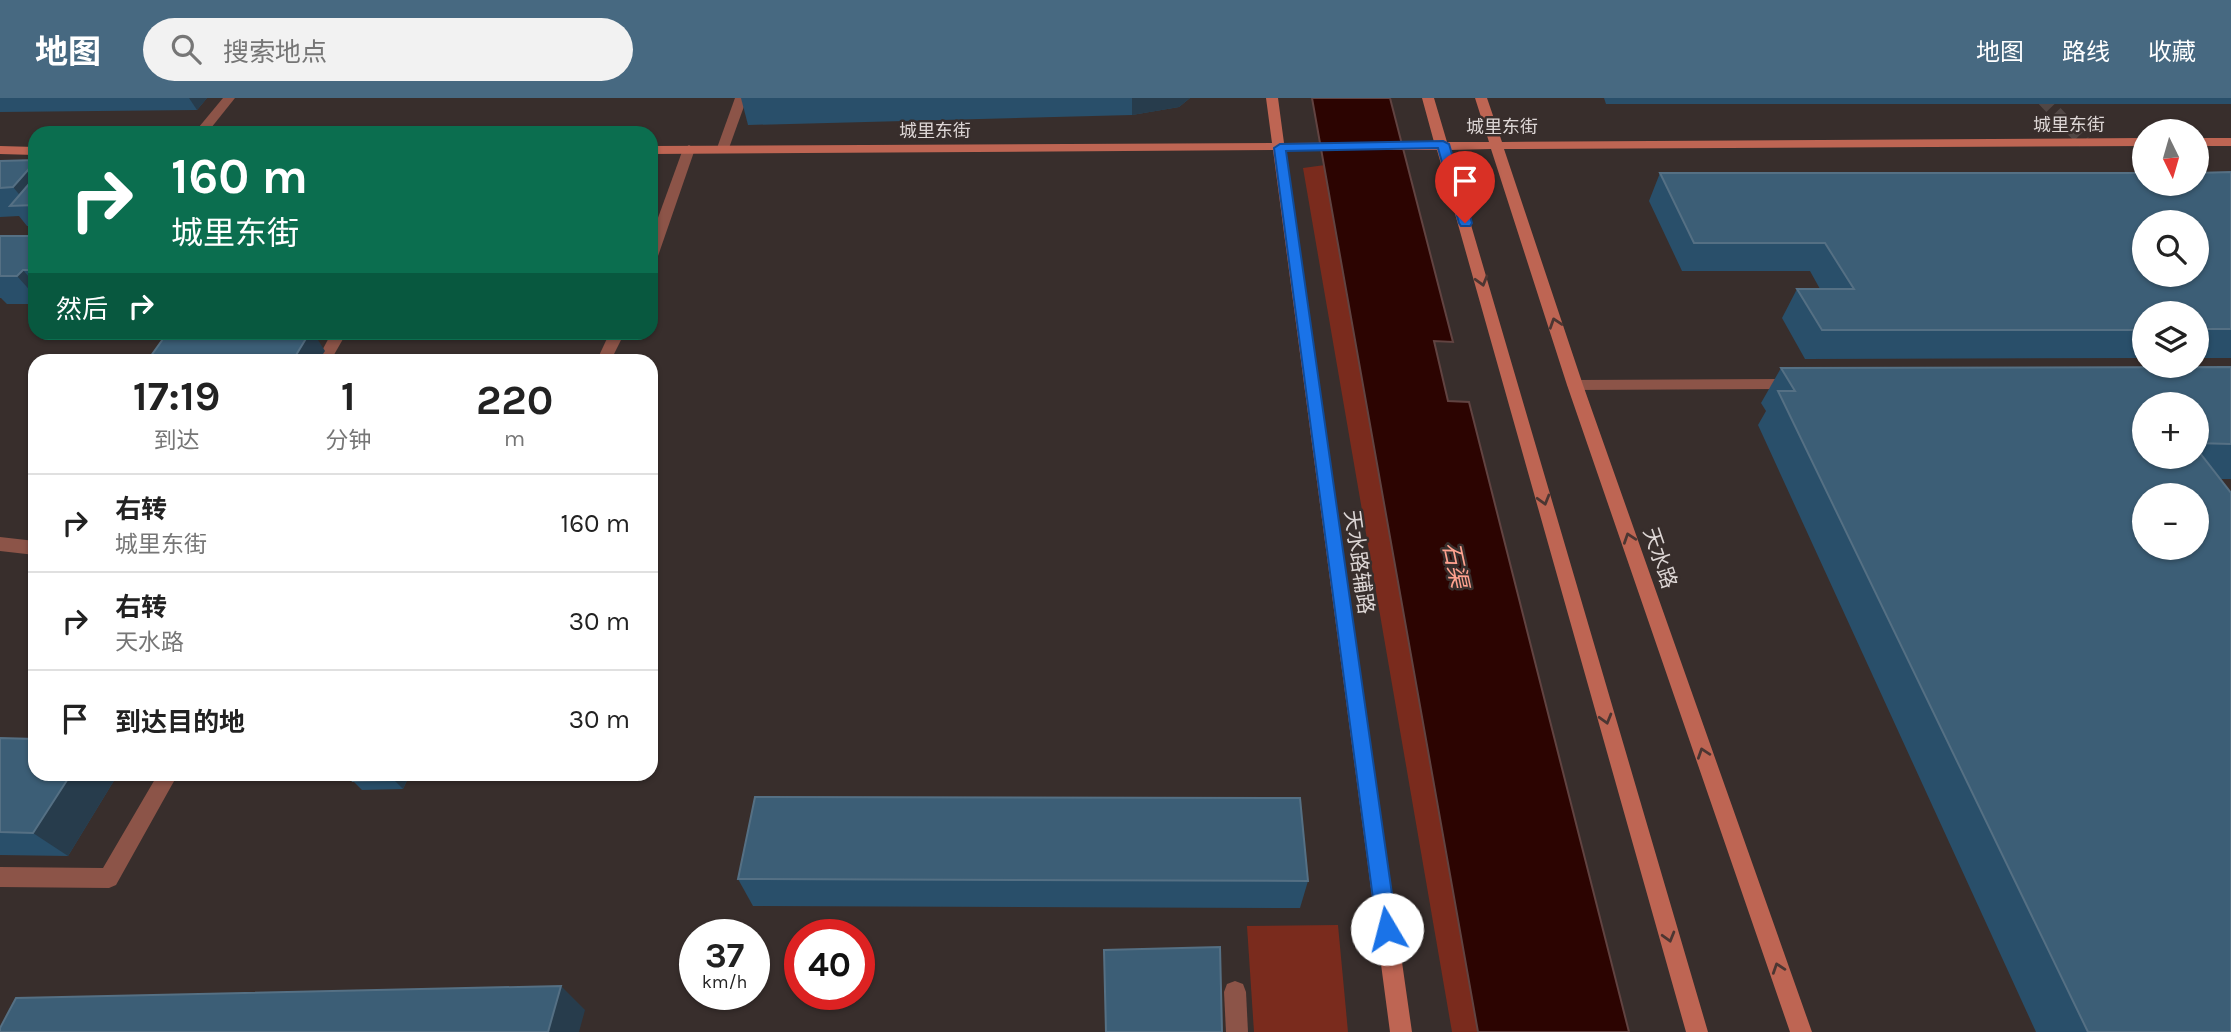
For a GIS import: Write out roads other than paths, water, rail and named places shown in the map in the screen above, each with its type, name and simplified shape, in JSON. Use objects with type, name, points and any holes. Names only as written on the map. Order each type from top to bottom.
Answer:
[{"type":"street","points":[[206,126],[229,98]]},
{"type":"street","points":[[723,148],[741,98]]},
{"type":"street","name":"天水路辅路","points":[[1272,98],[1401,1032]]},
{"type":"street","points":[[1429,98],[1697,1032]]},
{"type":"street","name":"天水路","points":[[1481,98],[1575,384],[1801,1032]]},
{"type":"street","name":"城里东街","points":[[658,150],[2132,142]]},
{"type":"street","points":[[2209,142],[2231,142]]},
{"type":"street","points":[[658,237],[690,149]]},
{"type":"street","points":[[0,150],[28,151]]},
{"type":"street","points":[[1575,384],[1812,384]]},
{"type":"street","points":[[0,544],[28,547]]},
{"type":"street","points":[[0,877],[109,878],[164,781]]},
{"type":"street","points":[[1235,992],[1237,1032]]},
{"type":"water","name":"石渠","points":[[1312,98],[1390,98],[1453,342],[1434,341],[1448,401],[1469,402],[1629,1032],[1478,1032]]},
{"type":"tunnel","points":[[2042,98],[2084,142]]}]
